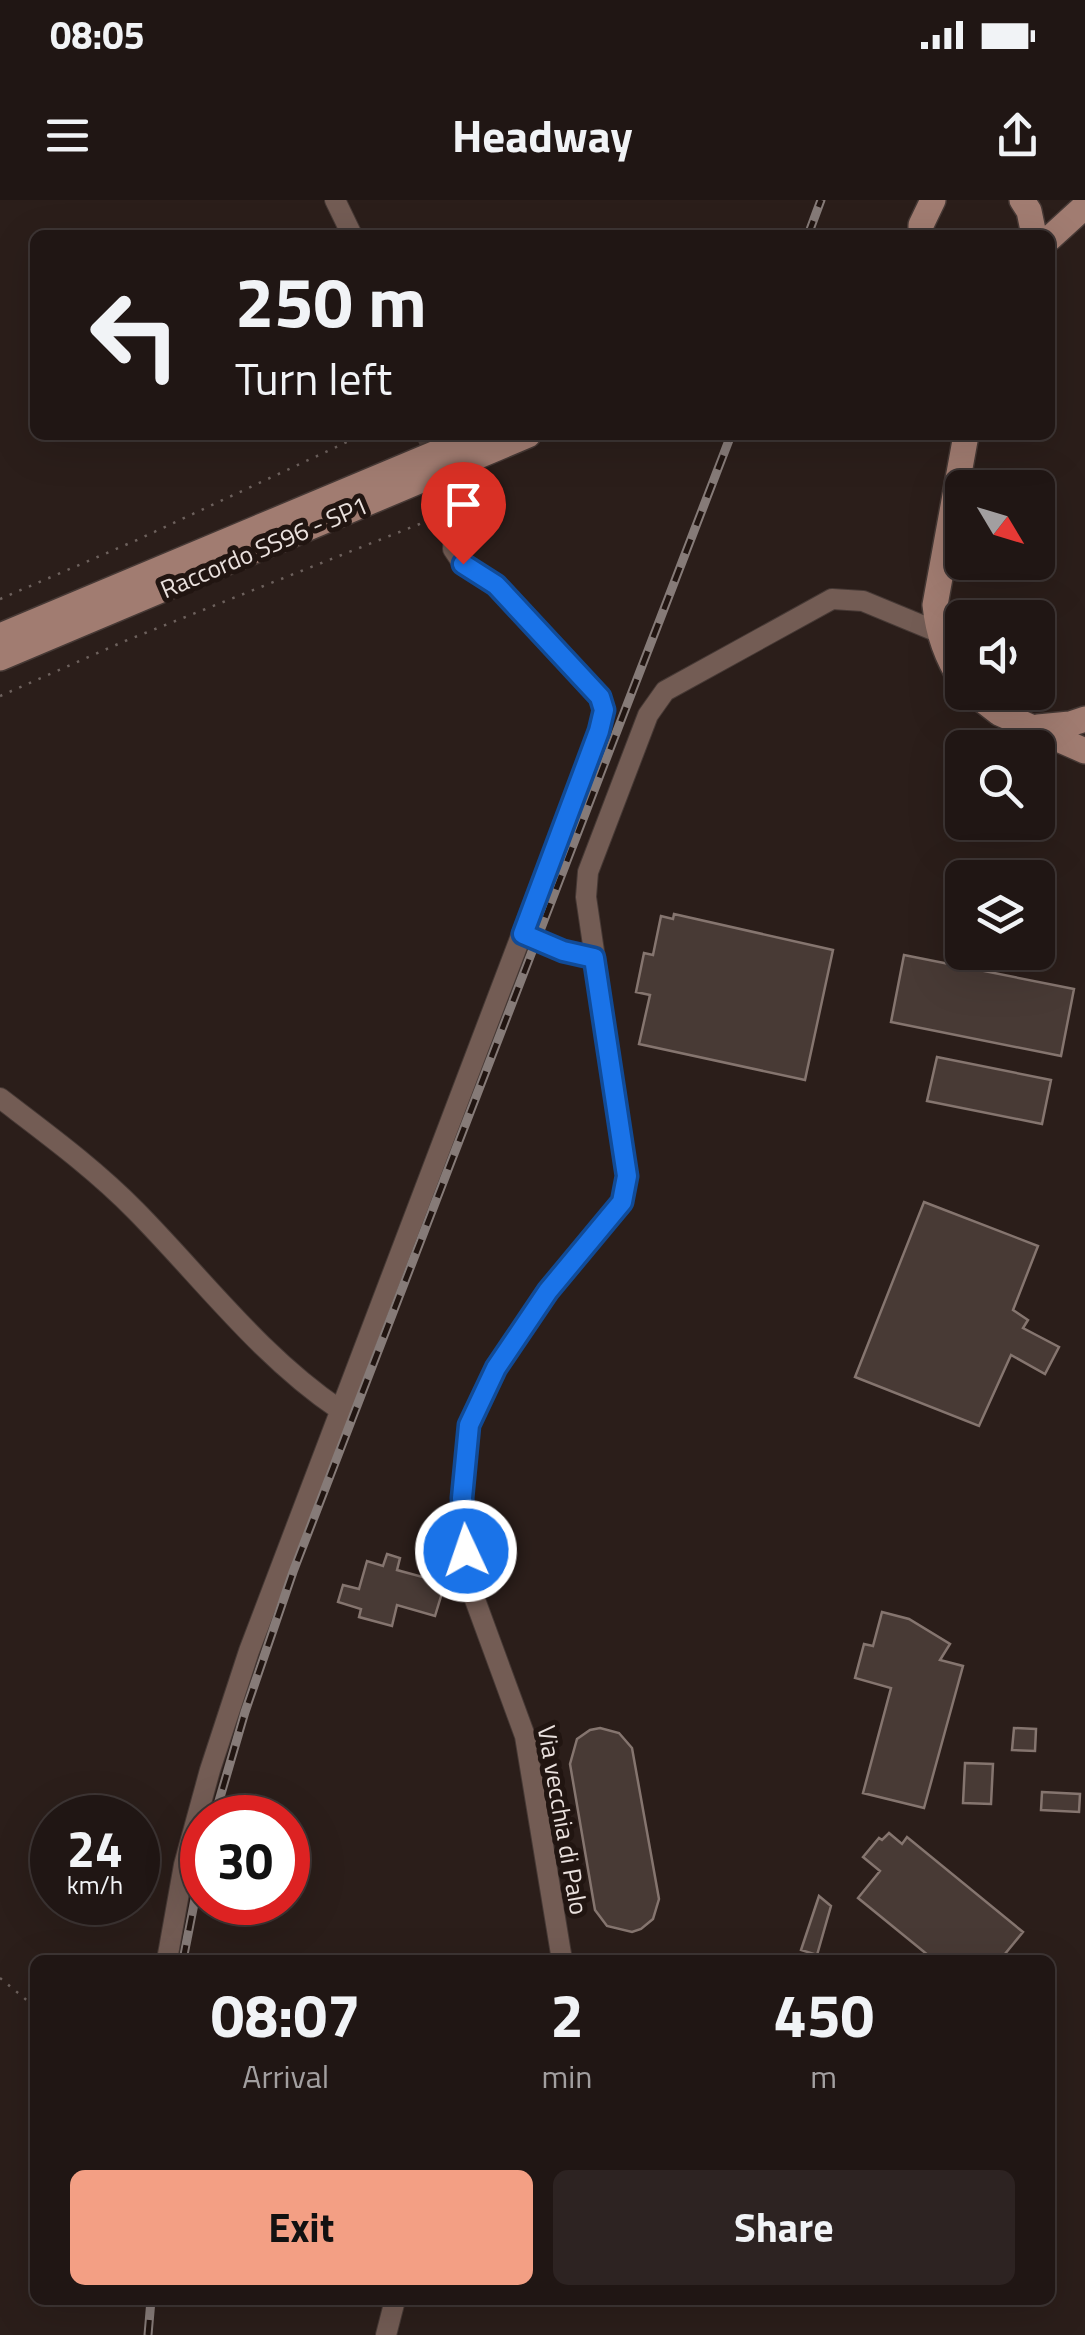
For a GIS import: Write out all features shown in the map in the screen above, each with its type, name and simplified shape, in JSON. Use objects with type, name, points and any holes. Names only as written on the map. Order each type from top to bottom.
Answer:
[{"type":"main road","points":[[918,230],[933,200]]},
{"type":"main road","points":[[1022,200],[1033,230]]},
{"type":"main road","points":[[1055,233],[1085,206]]},
{"type":"main road","name":"Raccordo SS96 - SP1","points":[[0,636],[467,440]]},
{"type":"main road","name":"Raccordo SS96 - SP1","points":[[0,658],[516,440]]},
{"type":"main road","points":[[945,650],[935,605],[965,440]]},
{"type":"main road","points":[[995,710],[1085,751]]},
{"type":"main road","points":[[1033,727],[1085,719]]},
{"type":"street","points":[[336,200],[350,230]]},
{"type":"street","points":[[169,1955],[184,1865],[210,1770],[250,1652],[604,710],[600,697],[496,585],[463,564],[453,549],[456,510]]},
{"type":"street","name":"Via vecchia di Palo","points":[[561,1955],[525,1736],[467,1578],[462,1498],[469,1425],[496,1368],[548,1291],[622,1202],[627,1176],[586,897],[588,872],[648,715],[665,690],[832,599],[863,601],[938,632]]},
{"type":"street","points":[[523,934],[563,951],[594,958]]},
{"type":"street","points":[[0,1098],[75,1156],[135,1210],[229,1312],[315,1393],[340,1410]]},
{"type":"street","points":[[386,2335],[394,2305]]},
{"type":"path","points":[[0,598],[173,524],[351,440]]},
{"type":"path","points":[[0,696],[126,641],[456,510]]},
{"type":"path","points":[[0,1978],[30,2002]]},
{"type":"building","points":[[674,914],[833,950],[805,1080],[639,1044],[650,995],[636,992],[644,953],[653,955],[661,916],[673,919]]},
{"type":"building","points":[[904,955],[945,963],[945,970],[979,970],[1074,989],[1061,1056],[891,1022]]},
{"type":"building","points":[[937,1057],[1051,1080],[1042,1124],[927,1101]]},
{"type":"building","points":[[924,1202],[1038,1246],[1013,1310],[1028,1320],[1023,1328],[1059,1347],[1045,1374],[1011,1355],[979,1426],[855,1377]]},
{"type":"building","points":[[387,1554],[400,1558],[397,1570],[445,1583],[435,1616],[397,1605],[392,1626],[359,1617],[361,1609],[338,1602],[343,1585],[359,1589],[367,1561],[383,1566]]},
{"type":"building","points":[[882,1612],[909,1619],[950,1644],[940,1660],[963,1666],[924,1808],[863,1793],[891,1688],[855,1678],[864,1644],[873,1646]]},
{"type":"building","points":[[600,1728],[619,1733],[632,1748],[659,1899],[653,1919],[632,1932],[607,1926],[595,1910],[570,1764],[577,1739]]},
{"type":"building","points":[[1014,1728],[1036,1729],[1035,1751],[1012,1750]]},
{"type":"building","points":[[965,1763],[993,1764],[991,1804],[963,1803]]},
{"type":"building","points":[[1042,1792],[1080,1794],[1079,1812],[1041,1810]]},
{"type":"building","points":[[889,1833],[902,1844],[907,1837],[1023,1932],[1004,1955],[928,1955],[858,1898],[880,1871],[863,1857],[879,1838],[882,1840]]},
{"type":"building","points":[[819,1896],[831,1906],[817,1955],[801,1950]]},
{"type":"tunnel","points":[[428,440],[457,501]]},
{"type":"railway","points":[[810,230],[821,200]]},
{"type":"railway","points":[[221,1795],[293,1572],[729,440]]},
{"type":"railway","points":[[184,1955],[190,1925]]},
{"type":"railway","points":[[148,2335],[151,2305]]},
{"type":"route","points":[[463,564],[496,585],[600,697],[604,710],[523,934],[563,951],[594,958],[627,1176],[622,1202],[548,1291],[496,1368],[469,1425],[462,1498],[466,1551]]}]
